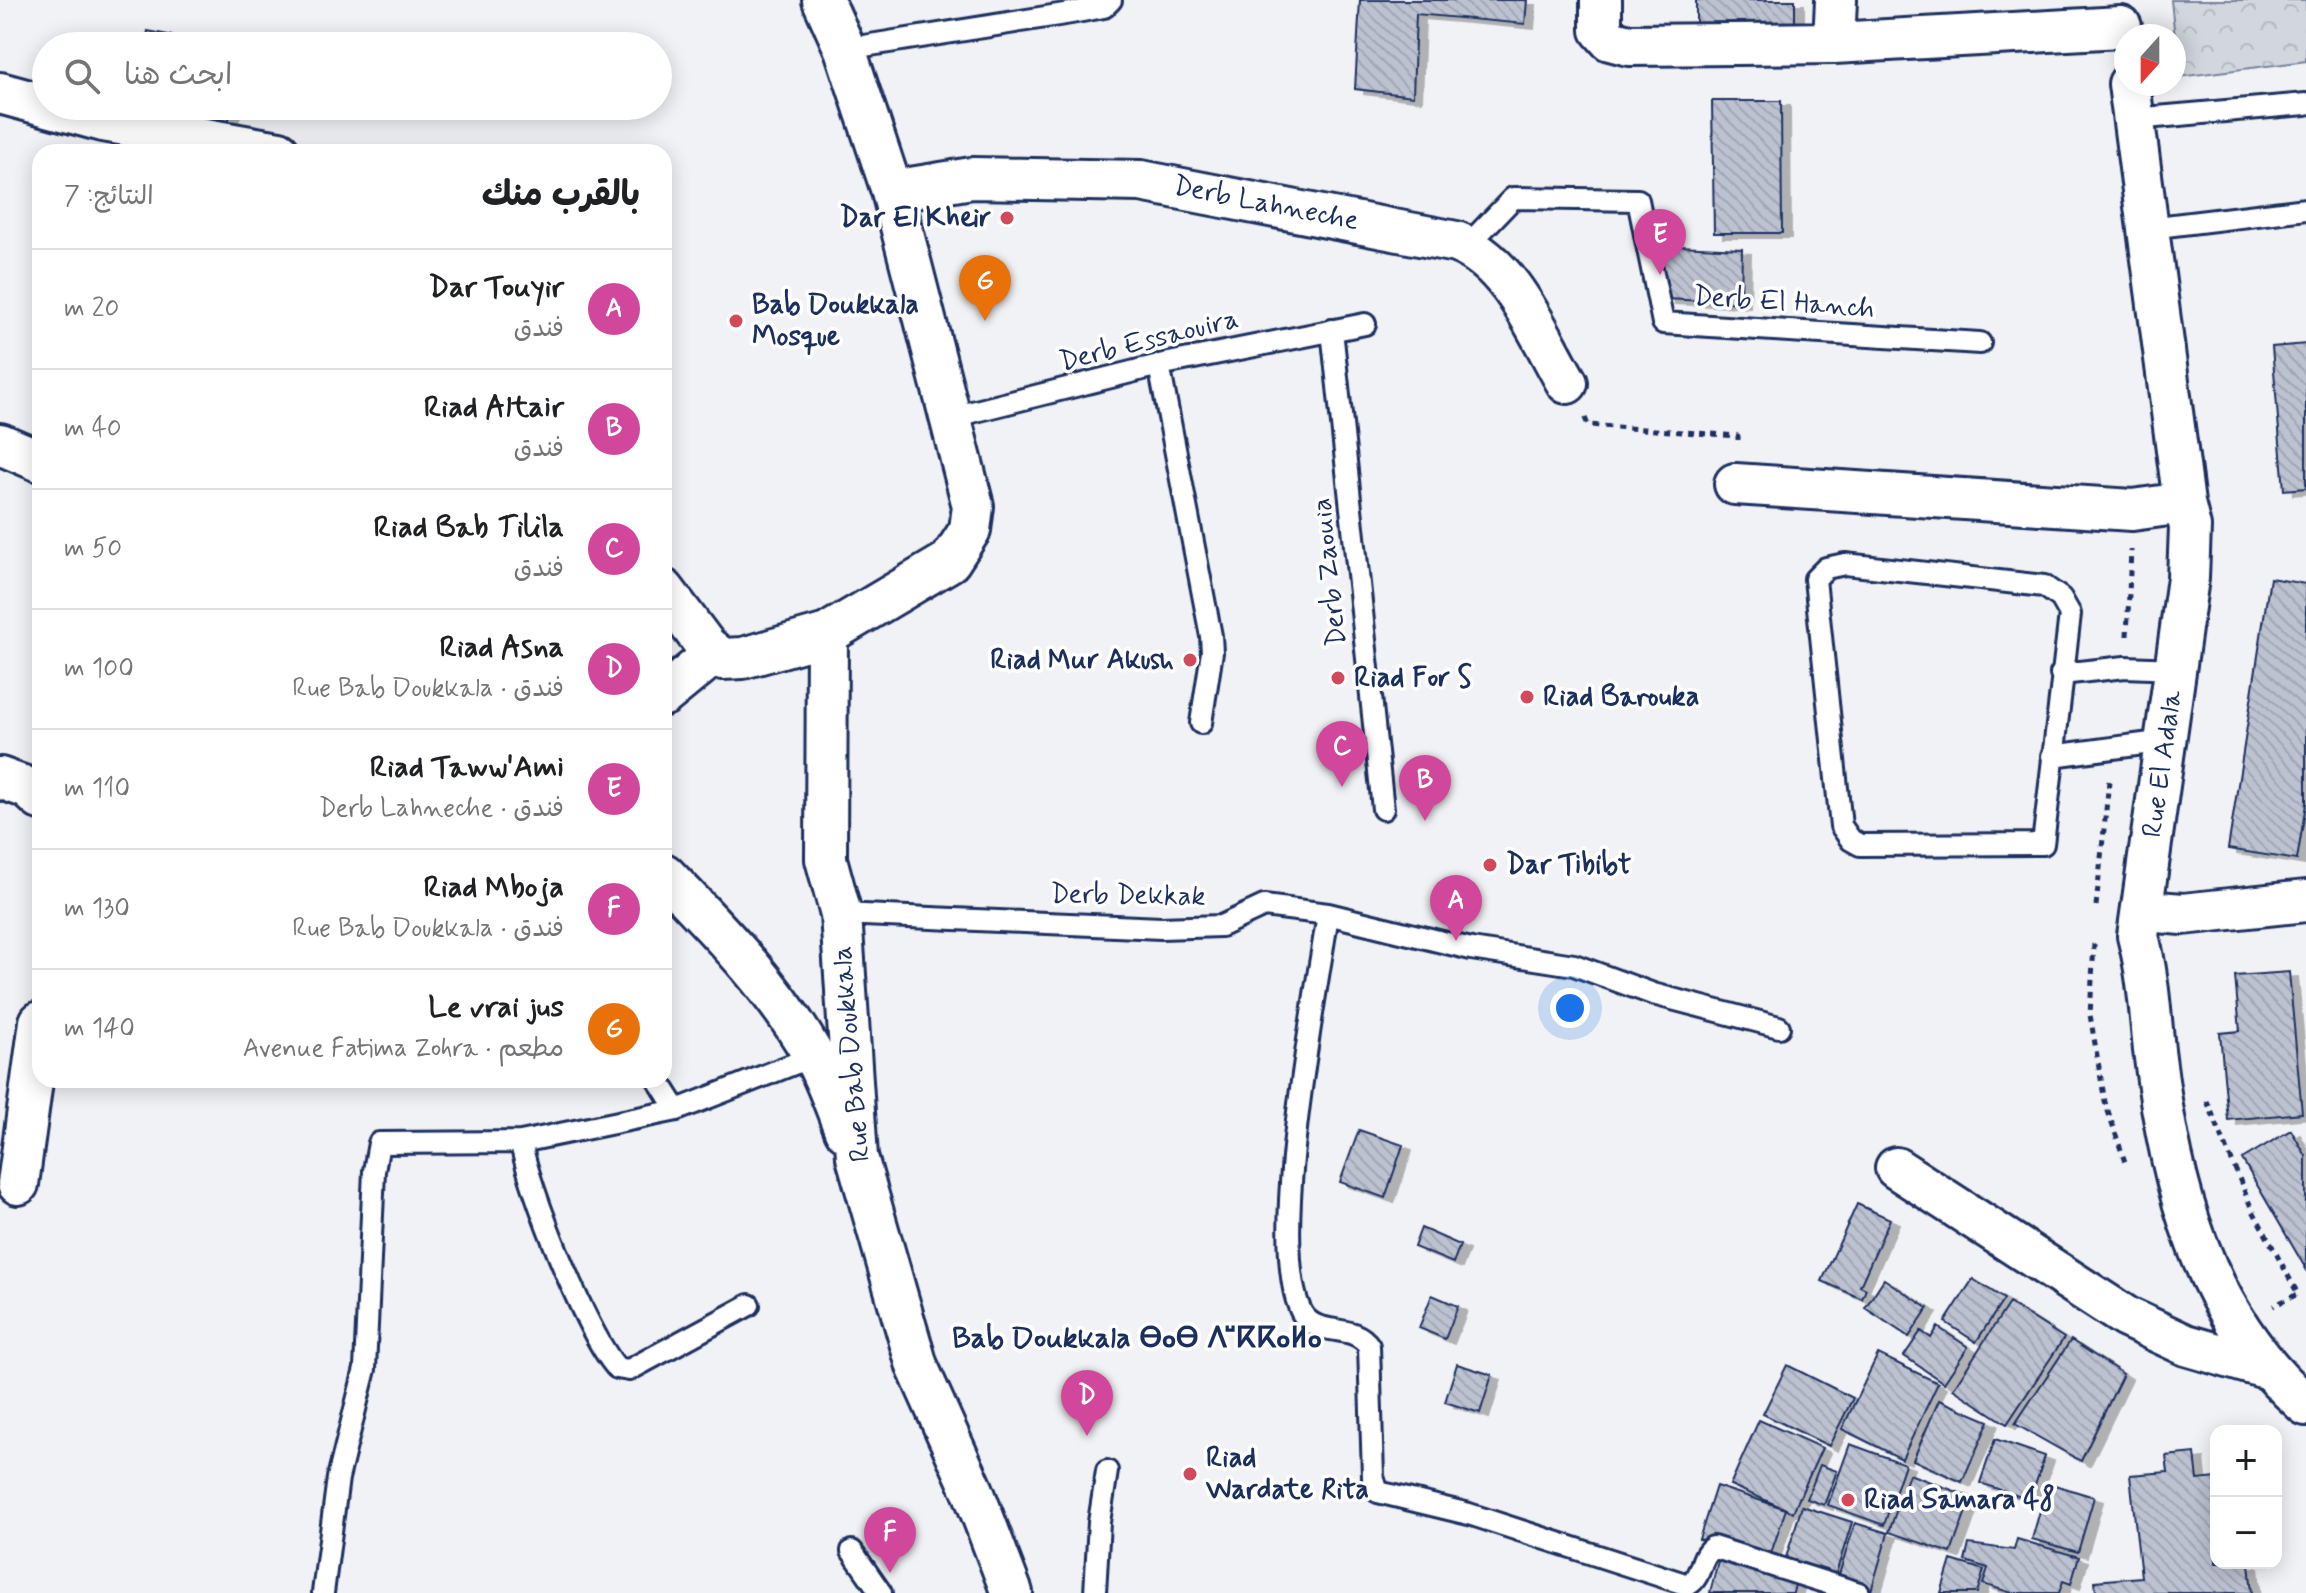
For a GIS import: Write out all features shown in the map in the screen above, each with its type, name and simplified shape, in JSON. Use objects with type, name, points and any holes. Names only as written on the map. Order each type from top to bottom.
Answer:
[{"type":"street","points":[[672,600],[714,654],[722,659],[743,658],[827,634],[950,561],[970,530],[973,506],[892,191],[845,49],[823,0]]},
{"type":"street","points":[[1601,0],[1601,30],[1617,43],[1834,43],[2114,29]]},
{"type":"street","points":[[1834,43],[1836,0]]},
{"type":"street","points":[[0,93],[32,102]]},
{"type":"street","name":"Rue El Adala","points":[[2132,102],[2184,503],[2190,527],[2176,669],[2144,911],[2138,936],[2148,974],[2155,1050],[2180,1200],[2220,1300],[2269,1369],[2306,1405]]},
{"type":"street","points":[[99,120],[234,144]]},
{"type":"street","name":"Derb Lahneche","points":[[892,191],[972,178],[1141,181],[1293,208],[1467,246],[1490,260],[1508,283],[1567,383]]},
{"type":"street","points":[[0,444],[32,458]]},
{"type":"street","points":[[1735,484],[2132,510],[2184,503]]},
{"type":"street","name":"Rue Bab Doukkala","points":[[827,634],[826,859],[841,914],[857,1157],[917,1366],[973,1491],[1012,1593]]},
{"type":"street","points":[[672,688],[714,654]]},
{"type":"street","points":[[0,778],[32,792]]},
{"type":"street","points":[[672,882],[731,944],[814,1056],[857,1157]]},
{"type":"street","points":[[2144,911],[2183,914],[2306,901]]},
{"type":"street","points":[[18,1184],[32,1081]]},
{"type":"street","points":[[1896,1168],[2126,1317],[2186,1345],[2269,1369]]},
{"type":"lane","points":[[845,49],[1093,9],[1110,5],[1111,0]]},
{"type":"lane","points":[[2132,102],[2306,104]]},
{"type":"lane","name":"Derb El Hanch","points":[[1467,246],[1513,198],[1638,200],[1663,323],[1980,343]]},
{"type":"lane","points":[[2149,228],[2306,209]]},
{"type":"lane","name":"Derb Essaouira","points":[[948,418],[1159,365],[1365,324]]},
{"type":"lane","name":"Derb Zaouia","points":[[1332,330],[1383,809]]},
{"type":"lane","points":[[1159,365],[1211,636],[1212,652],[1201,723]]},
{"type":"lane","points":[[1845,564],[2044,586],[2061,598],[2070,614],[2052,756],[2043,844],[1860,845],[1851,840],[1841,826],[1815,579],[1826,568],[1845,564]]},
{"type":"lane","points":[[2061,674],[2125,667],[2176,669]]},
{"type":"lane","points":[[2052,756],[2166,741]]},
{"type":"lane","name":"Derb Dekkak","points":[[841,914],[1161,928],[1221,926],[1264,906],[1328,914],[1471,949],[1574,965],[1653,994],[1779,1027]]},
{"type":"lane","points":[[1328,914],[1294,1157],[1288,1224],[1290,1256],[1294,1292],[1303,1315],[1311,1324],[1355,1333],[1369,1346],[1373,1477],[1378,1492],[1469,1514],[1688,1585],[1696,1580],[1706,1553],[1713,1547],[1859,1593]]},
{"type":"lane","points":[[323,1593],[338,1478],[365,1369],[375,1151],[379,1143],[521,1142],[677,1110],[814,1056]]},
{"type":"lane","points":[[663,1088],[677,1110]]},
{"type":"lane","points":[[521,1142],[530,1182],[582,1303],[617,1368],[629,1370],[749,1305]]},
{"type":"lane","points":[[1095,1593],[1107,1471]]},
{"type":"lane","points":[[852,1551],[881,1593]]},
{"type":"path","points":[[1567,383],[1588,425],[1738,436],[1735,484]]},
{"type":"green space","points":[[2171,0],[2306,0],[2306,61],[2186,76],[2186,24],[2173,24]]},
{"type":"building","points":[[1360,0],[1527,0],[1525,24],[1416,14],[1413,96],[1355,89]]},
{"type":"building","points":[[1696,0],[1795,0],[1795,37],[1696,38]]},
{"type":"building","points":[[1712,101],[1781,101],[1782,233],[1714,233]]},
{"type":"building","points":[[145,120],[229,120],[225,137]]},
{"type":"building","points":[[1656,245],[1742,249],[1741,303],[1666,299]]},
{"type":"building","points":[[2306,344],[2306,488],[2284,490],[2272,347]]},
{"type":"building","points":[[2270,578],[2306,584],[2306,804],[2297,860],[2228,849]]},
{"type":"building","points":[[2289,972],[2302,1113],[2228,1120],[2220,1033],[2240,1031],[2235,976]]},
{"type":"building","points":[[1359,1130],[1403,1145],[1385,1198],[1340,1182]]},
{"type":"building","points":[[2291,1130],[2306,1156],[2306,1269],[2242,1159]]},
{"type":"building","points":[[1857,1204],[1890,1219],[1860,1286],[1866,1289],[1862,1299],[1822,1281]]},
{"type":"building","points":[[1421,1228],[1460,1245],[1453,1263],[1414,1247]]},
{"type":"building","points":[[1884,1279],[1928,1308],[1909,1337],[1865,1308]]},
{"type":"building","points":[[1973,1279],[2004,1299],[1976,1342],[1945,1322]]},
{"type":"building","points":[[1432,1295],[1458,1306],[1445,1339],[1419,1328]]},
{"type":"building","points":[[2009,1303],[2064,1338],[2007,1424],[1953,1389]]},
{"type":"building","points":[[1938,1327],[1968,1347],[1944,1383],[1904,1356],[1921,1331],[1931,1338]]},
{"type":"building","points":[[2071,1340],[2123,1374],[2081,1461],[2015,1424]]},
{"type":"building","points":[[1878,1354],[1938,1383],[1902,1459],[1842,1429]]},
{"type":"building","points":[[1457,1364],[1492,1375],[1480,1413],[1445,1402]]},
{"type":"building","points":[[1787,1365],[1853,1398],[1829,1446],[1763,1414]]},
{"type":"building","points":[[1939,1400],[1989,1421],[1962,1482],[1913,1460]]},
{"type":"building","points":[[1759,1420],[1822,1448],[1793,1512],[1730,1485]]},
{"type":"building","points":[[1995,1439],[2045,1456],[2030,1500],[1980,1483]]},
{"type":"building","points":[[1850,1444],[1905,1464],[1884,1525],[1828,1505]]},
{"type":"building","points":[[2195,1453],[2198,1480],[2210,1479],[2210,1569],[2250,1569],[2252,1593],[2096,1593],[2095,1581],[2141,1577],[2130,1475],[2168,1472],[2166,1456]]},
{"type":"building","points":[[1820,1465],[1837,1471],[1824,1505],[1807,1499]]},
{"type":"building","points":[[1909,1474],[1971,1497],[1951,1553],[1889,1532]]},
{"type":"building","points":[[2048,1483],[2094,1497],[2078,1552],[2032,1539]]},
{"type":"building","points":[[1716,1486],[1786,1509],[1768,1562],[1699,1539]]},
{"type":"building","points":[[1802,1506],[1852,1522],[1834,1580],[1784,1564]]},
{"type":"building","points":[[1855,1523],[1888,1533],[1871,1591],[1837,1581]]},
{"type":"building","points":[[2017,1539],[2079,1557],[2071,1584],[2063,1581],[2059,1593],[2012,1593],[1983,1584],[1988,1568],[1965,1561],[1969,1544],[2014,1550]]},
{"type":"building","points":[[1719,1557],[1797,1576],[1793,1593],[1710,1593]]},
{"type":"building","points":[[1951,1560],[1984,1570],[1977,1593],[1941,1593]]},
{"type":"place","name":"Dar El Kheir","points":[[1007,218]]},
{"type":"place","name":"Riad Taww'Ami","points":[[1660,275]]},
{"type":"place","name":"Bab Doukkala Mosque","points":[[736,321]]},
{"type":"place","name":"Le vrai jus","points":[[985,321]]},
{"type":"place","name":"Riad Mur Akush","points":[[1190,660]]},
{"type":"place","name":"Riad For S","points":[[1338,678]]},
{"type":"place","name":"Riad Barouka","points":[[1527,697]]},
{"type":"place","name":"Riad Bab Tilila","points":[[1342,787]]},
{"type":"place","name":"Riad Altair","points":[[1425,821]]},
{"type":"place","name":"Dar Tibibt","points":[[1490,865]]},
{"type":"place","name":"Dar Touyir","points":[[1456,941]]},
{"type":"place","name":"Riad Asna","points":[[1087,1436]]},
{"type":"place","name":"Riad Wardate Rita","points":[[1190,1474]]},
{"type":"place","name":"Riad Samara 48","points":[[1848,1500]]},
{"type":"place","name":"Riad Mboja","points":[[890,1573]]},
{"type":"district","name":"Bab Doukkala ⴱⴰⴱ ⴷⵯⴽⴽⴰⵍⴰ","points":[[1137,1338]]}]
